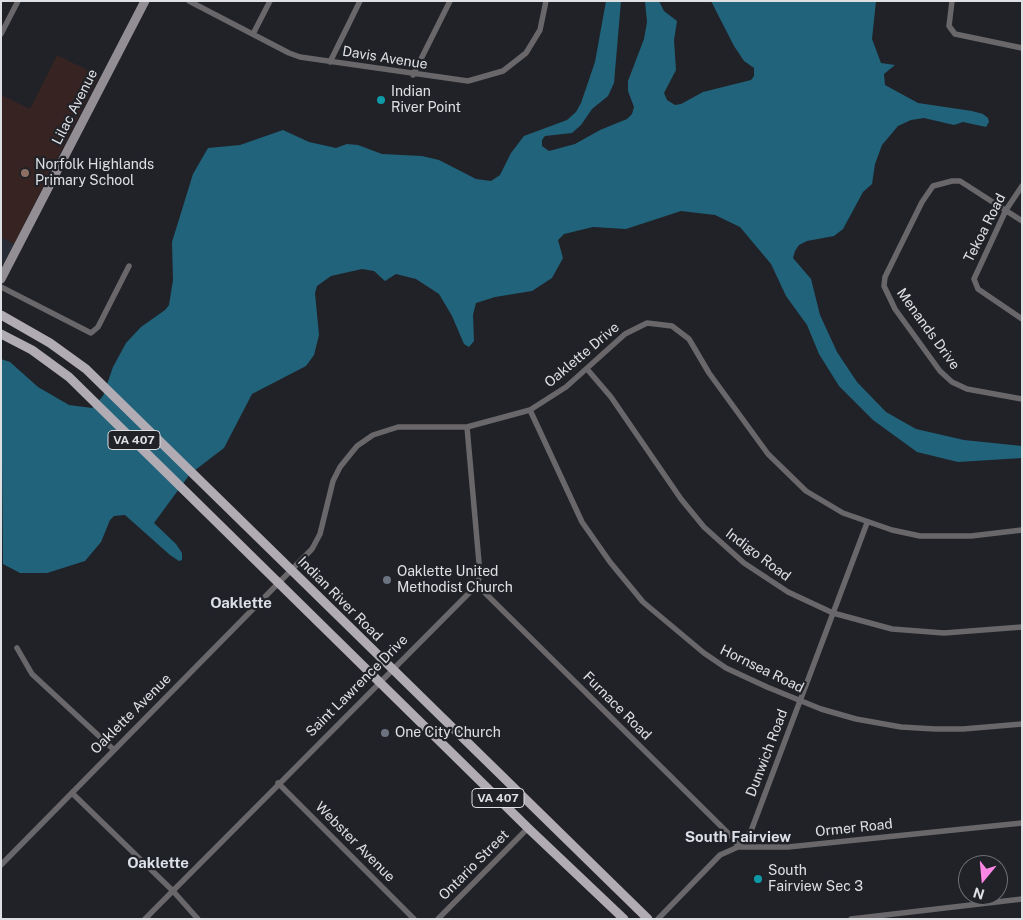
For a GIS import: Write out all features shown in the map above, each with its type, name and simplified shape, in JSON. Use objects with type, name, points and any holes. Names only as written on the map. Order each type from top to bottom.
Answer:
[{"type":"main road","name":"Indian River Road","points":[[1,315],[74,359],[648,919]]},
{"type":"main road","name":"VA 407","points":[[1,334],[32,350],[62,371],[205,509],[528,828],[624,919]]},
{"type":"street","points":[[1,34],[18,1]]},
{"type":"street","name":"Lilac Avenue","points":[[1,279],[145,1]]},
{"type":"street","name":"Davis Avenue","points":[[189,1],[289,53],[330,62],[468,81],[486,78],[503,71],[526,53],[536,38],[543,21],[546,1]]},
{"type":"street","points":[[253,34],[270,1]]},
{"type":"street","points":[[330,62],[360,1]]},
{"type":"street","points":[[413,74],[450,1]]},
{"type":"street","points":[[952,1],[949,19],[952,31],[959,36],[1022,48]]},
{"type":"street","name":"Menands Drive","points":[[1006,210],[960,181],[942,182],[933,186],[924,197],[885,277],[884,286],[886,294],[895,309],[946,376],[967,389],[1022,399]]},
{"type":"street","name":"Tekoa Road","points":[[1022,186],[1006,210],[974,279],[978,289],[1022,319]]},
{"type":"street","points":[[1006,210],[1022,221]]},
{"type":"street","points":[[1,287],[91,333],[98,327],[130,266]]},
{"type":"street","name":"Oaklette Drive","points":[[280,583],[312,549],[320,534],[333,481],[340,467],[357,446],[373,436],[398,428],[483,424],[530,410],[557,394],[633,328],[655,322],[672,326],[689,339],[752,434],[786,475],[843,514],[907,534],[944,537],[1022,530]]},
{"type":"street","name":"Indigo Road","points":[[587,369],[611,397],[681,500],[714,537],[769,581],[804,600],[873,626],[913,632],[960,633],[1022,627]]},
{"type":"street","name":"Hornsea Road","points":[[530,410],[582,522],[618,574],[671,628],[704,653],[750,680],[800,701],[856,719],[901,727],[963,729],[1022,724]]},
{"type":"street","points":[[467,426],[480,574],[477,585]]},
{"type":"street","name":"Dunwich Road","points":[[738,847],[751,830],[867,523]]},
{"type":"street","name":"Oaklette Avenue","points":[[1,865],[113,749],[280,583]]},
{"type":"street","name":"Saint Lawrence Drive","points":[[145,919],[379,681],[477,585]]},
{"type":"street","name":"Furnace Road","points":[[477,585],[734,840],[738,847]]},
{"type":"street","points":[[17,648],[32,674],[113,749]]},
{"type":"street","name":"Webster Avenue","points":[[278,783],[414,919]]},
{"type":"street","points":[[72,793],[173,891],[198,919]]},
{"type":"street","name":"Ormer Road","points":[[658,919],[720,855],[738,847],[788,847],[1022,823]]},
{"type":"street","name":"Ontario Street","points":[[438,919],[528,828]]},
{"type":"street","points":[[851,919],[1022,899]]},
{"type":"shaded area","name":"Norfolk Highlands Primary School","points":[[57,55],[99,76],[14,244],[1,237],[1,95],[30,109]]},
{"type":"shaded area","points":[[1,237],[14,244],[1,268]]},
{"type":"water","points":[[606,1],[621,1],[614,83],[608,96],[592,109],[581,125],[572,133],[545,136],[542,140],[542,146],[549,151],[575,144],[600,130],[627,119],[632,114],[634,107],[628,91],[628,81],[644,39],[647,22],[645,1],[659,1],[664,11],[677,21],[674,40],[676,70],[664,93],[667,100],[675,105],[681,104],[703,92],[751,80],[754,76],[754,68],[744,61],[734,46],[711,1],[876,1],[872,39],[881,63],[895,65],[884,74],[885,85],[918,103],[972,111],[983,114],[988,118],[989,122],[986,127],[963,122],[954,125],[924,118],[911,120],[898,126],[882,145],[875,164],[872,184],[863,192],[843,229],[834,236],[807,241],[799,245],[793,258],[811,279],[820,315],[837,352],[857,382],[886,412],[916,429],[964,440],[1022,446],[1022,458],[958,462],[917,452],[873,420],[839,386],[819,354],[807,325],[786,296],[771,264],[740,227],[715,215],[681,211],[626,229],[593,227],[564,234],[558,240],[563,258],[552,278],[532,291],[495,297],[476,303],[473,315],[474,341],[469,347],[464,344],[452,316],[439,294],[416,279],[396,274],[385,281],[374,271],[362,269],[331,276],[317,286],[315,293],[319,335],[314,355],[306,366],[252,394],[224,448],[190,474],[154,523],[176,544],[182,553],[182,560],[179,561],[170,555],[125,515],[114,516],[110,520],[101,542],[85,561],[47,573],[20,573],[3,564],[1,359],[10,362],[38,387],[69,405],[92,408],[103,396],[113,367],[126,343],[141,327],[169,305],[173,280],[172,242],[193,174],[208,148],[240,145],[283,130],[309,142],[336,148],[347,144],[358,145],[382,154],[422,156],[439,160],[476,179],[491,181],[500,175],[511,153],[524,136],[567,120],[576,112],[595,62]]},
{"type":"place","name":"Indian River Point","points":[[381,100]]},
{"type":"place","name":"Norfolk Highlands Primary School","points":[[25,173]]},
{"type":"place","name":"Oaklette United Methodist Church","points":[[387,580]]},
{"type":"place","name":"One City Church","points":[[385,733]]},
{"type":"place","name":"South Fairview Sec 3","points":[[758,879]]},
{"type":"district","name":"Oaklette","points":[[241,603]]},
{"type":"district","name":"South Fairview","points":[[738,837]]},
{"type":"district","name":"Oaklette","points":[[158,863]]}]
